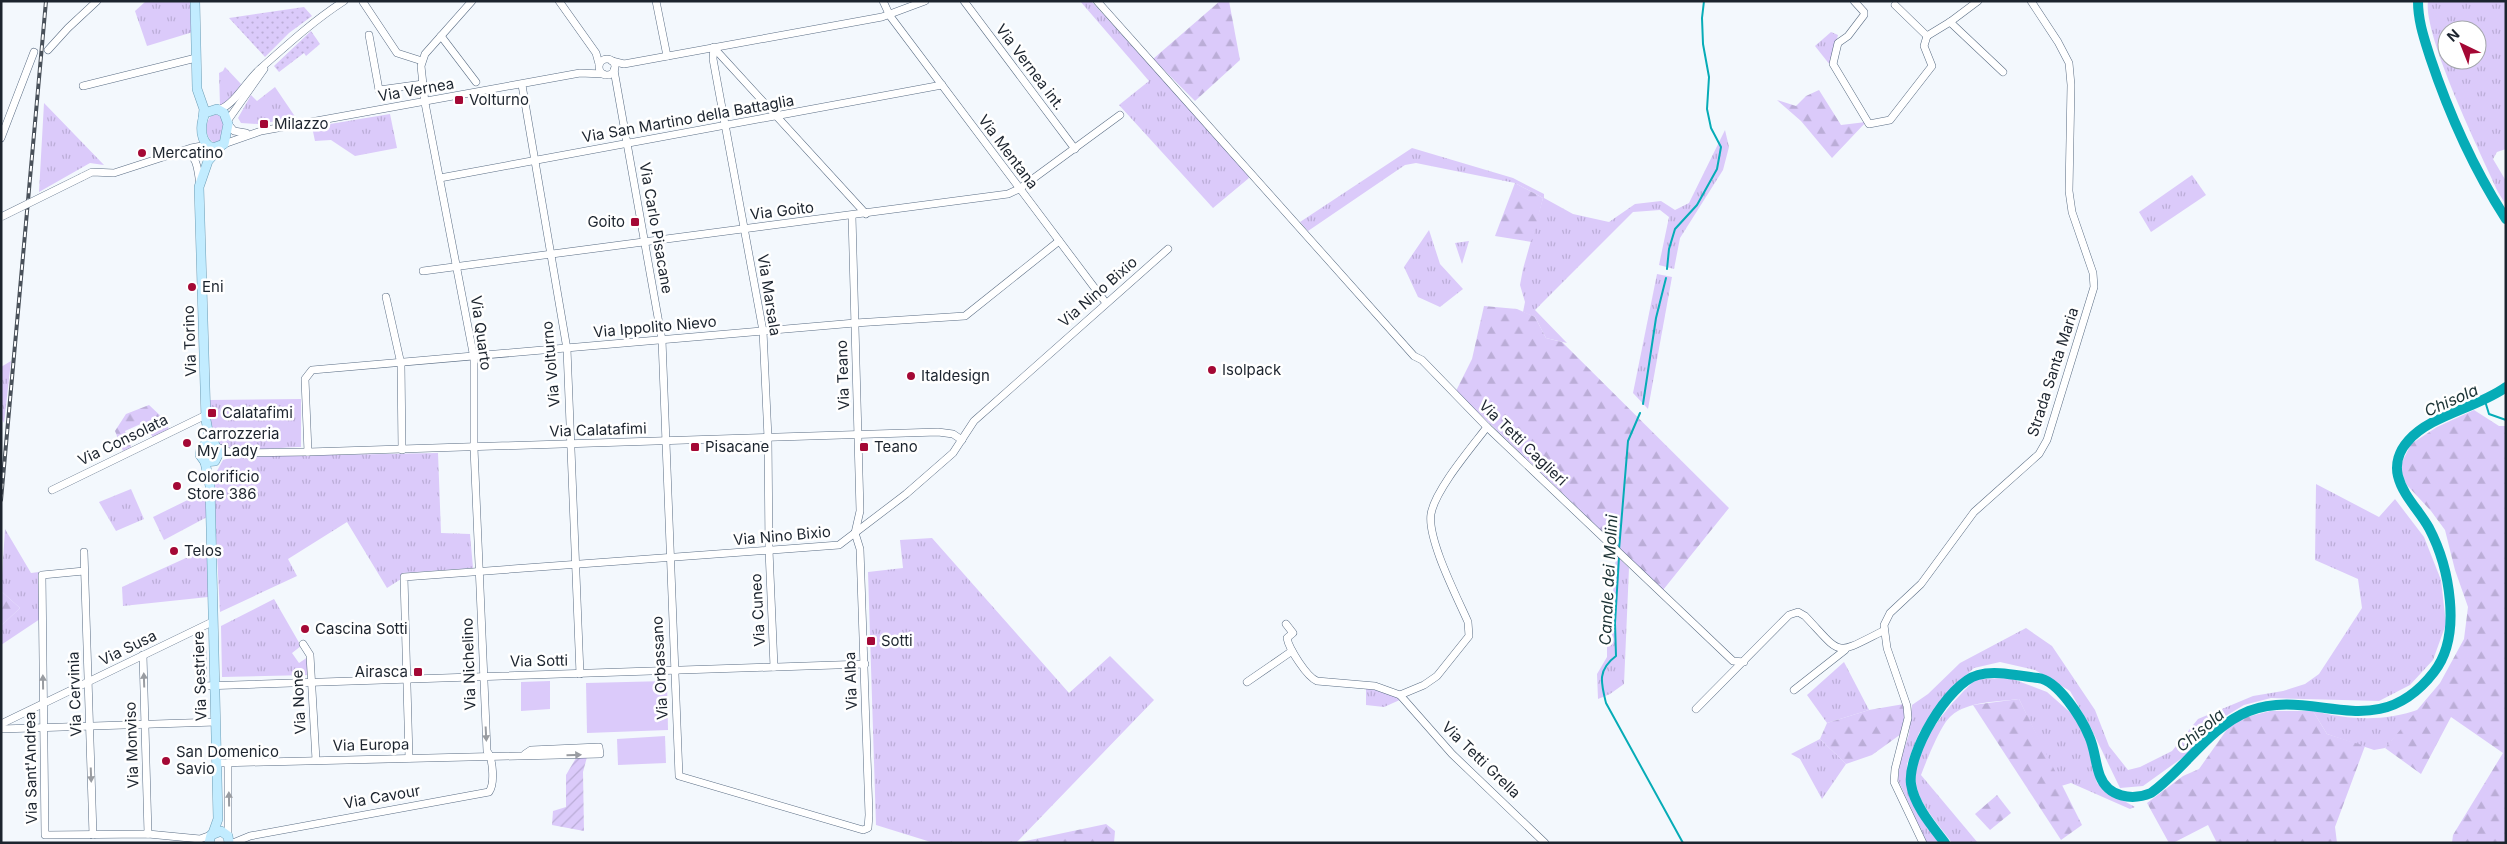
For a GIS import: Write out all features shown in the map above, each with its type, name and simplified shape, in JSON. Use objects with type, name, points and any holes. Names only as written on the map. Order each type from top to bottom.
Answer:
[{"type":"main road","points":[[195,1],[197,89],[201,98],[202,135],[208,146],[208,162]]},
{"type":"main road","points":[[201,98],[217,109],[228,122],[222,145],[208,162]]},
{"type":"main road","points":[[203,118],[207,112],[217,109]]},
{"type":"main road","points":[[208,146],[222,145]]},
{"type":"main road","name":"Via Torino","points":[[208,162],[200,183],[206,415],[208,431],[220,453],[213,461],[209,479],[211,591]]},
{"type":"main road","name":"Via Torino","points":[[208,431],[200,455],[213,461]]},
{"type":"main road","points":[[203,446],[209,443],[216,446]]},
{"type":"main road","name":"Via Sestriere","points":[[211,591],[218,819]]},
{"type":"main road","points":[[218,819],[229,838]]},
{"type":"main road","points":[[211,837],[218,819]]},
{"type":"main road","points":[[211,837],[221,831],[229,838]]},
{"type":"street","points":[[48,50],[97,1]]},
{"type":"street","points":[[217,109],[229,104],[249,79],[306,28],[344,1]]},
{"type":"street","points":[[364,1],[397,53],[422,61],[424,54],[471,4],[479,1]]},
{"type":"street","points":[[559,1],[610,72]]},
{"type":"street","points":[[656,1],[667,56]]},
{"type":"street","points":[[883,1],[890,16]]},
{"type":"street","points":[[587,72],[604,62],[624,64],[890,16],[925,1]]},
{"type":"street","name":"Via Vernea int.","points":[[964,1],[1074,148]]},
{"type":"street","name":"Via Tetti Caglieri","points":[[1097,1],[1414,356],[1422,360],[1486,427],[1733,662],[1744,662]]},
{"type":"street","points":[[1854,1],[1864,13],[1848,36],[1838,42],[1833,64],[1869,124],[1890,120],[1932,66],[1924,46],[1927,36],[1978,1]]},
{"type":"street","name":"Strada Santa Maria","points":[[1883,631],[1890,613],[1920,584],[1974,512],[2039,454],[2047,440],[2094,287],[2093,273],[2072,212],[2070,191],[2071,85],[2069,63],[2031,1]]},
{"type":"street","points":[[1895,4],[1927,36]]},
{"type":"street","name":"Via Mentana","points":[[890,16],[1106,303]]},
{"type":"street","points":[[1950,22],[2003,72]]},
{"type":"street","points":[[368,35],[379,90],[423,84]]},
{"type":"street","points":[[441,36],[476,82]]},
{"type":"street","points":[[714,47],[776,118],[866,214]]},
{"type":"street","name":"Via Marsala","points":[[714,47],[714,67],[763,332],[768,438],[769,550]]},
{"type":"street","points":[[1,138],[34,52]]},
{"type":"street","points":[[83,86],[196,58]]},
{"type":"street","points":[[248,134],[234,131],[228,122],[270,60]]},
{"type":"street","name":"Via Quarto","points":[[422,61],[425,103],[474,358],[474,448],[480,571]]},
{"type":"street","points":[[604,62],[610,72]]},
{"type":"street","points":[[714,67],[726,62]]},
{"type":"street","points":[[587,72],[610,72],[624,64]]},
{"type":"street","name":"Via Vernea","points":[[222,145],[248,134],[587,72]]},
{"type":"street","name":"Via Carlo Pisacane","points":[[610,72],[616,82],[662,340],[669,559]]},
{"type":"street","name":"Via Volturno","points":[[522,85],[567,349],[580,674]]},
{"type":"street","name":"Via San Martino della Battaglia","points":[[440,178],[776,118],[942,86]]},
{"type":"street","name":"Via Goito","points":[[423,271],[1008,194],[1019,189],[1120,116]]},
{"type":"street","points":[[187,150],[202,135]]},
{"type":"street","points":[[1,217],[92,172],[114,173],[187,150],[208,146]]},
{"type":"street","points":[[187,150],[196,161],[200,183]]},
{"type":"street","name":"Via Teano","points":[[852,216],[860,511],[855,533]]},
{"type":"street","name":"Via Ippolito Nievo","points":[[308,452],[305,380],[312,370],[474,358],[855,323],[965,316],[1059,241]]},
{"type":"street","name":"Via Nino Bixio","points":[[407,680],[404,577],[838,546],[906,494],[953,452],[974,421],[1168,249]]},
{"type":"street","points":[[386,296],[400,364],[402,450]]},
{"type":"street","name":"Via Consolata","points":[[52,490],[206,415]]},
{"type":"street","points":[[1286,624],[1293,633],[1287,638],[1292,652],[1313,679],[1375,686],[1400,695],[1424,685],[1437,676],[1468,636],[1468,622],[1435,544],[1431,528],[1431,514],[1438,494],[1486,427]]},
{"type":"street","name":"Via Calatafimi","points":[[213,461],[232,453],[474,448],[943,432],[954,434],[962,440]]},
{"type":"street","name":"Via Calatafimi","points":[[216,446],[232,453]]},
{"type":"street","name":"Via Alba","points":[[679,776],[863,830],[868,828],[860,549],[855,533]]},
{"type":"street","name":"Via Cuneo","points":[[769,550],[774,668]]},
{"type":"street","name":"Via Cervinia","points":[[84,552],[93,835]]},
{"type":"street","name":"Via Orbassano","points":[[669,559],[679,776]]},
{"type":"street","name":"Via Sant'Andrea","points":[[84,571],[42,575],[45,835],[148,834],[202,841]]},
{"type":"street","name":"Via Nichelino","points":[[480,571],[482,676],[487,751],[490,755]]},
{"type":"street","points":[[1696,710],[1789,615],[1798,612],[1836,648],[1845,650]]},
{"type":"street","name":"Via Susa","points":[[1,724],[212,622]]},
{"type":"street","points":[[1794,690],[1845,650],[1883,631],[1907,706],[1908,718],[1895,769],[1894,782],[1923,843]]},
{"type":"street","name":"Via None","points":[[302,644],[310,655],[316,760]]},
{"type":"street","points":[[202,646],[203,686],[214,685]]},
{"type":"street","points":[[1247,682],[1292,652]]},
{"type":"street","name":"Via Monviso","points":[[143,656],[148,834]]},
{"type":"street","name":"Via Sotti","points":[[214,685],[864,664]]},
{"type":"street","points":[[407,680],[409,758]]},
{"type":"street","name":"Via Tetti Grella","points":[[1400,695],[1452,754],[1545,843]]},
{"type":"street","points":[[1,729],[216,722]]},
{"type":"street","name":"Via Europa","points":[[217,763],[525,754],[600,754],[600,747],[531,750],[525,754]]},
{"type":"street","name":"Via Cavour","points":[[229,838],[242,838],[489,792],[492,787],[490,755]]},
{"type":"street","points":[[228,763],[229,838]]},
{"type":"street","points":[[202,841],[211,837]]},
{"type":"green space","points":[[146,1],[190,1],[193,32],[147,46],[135,11]]},
{"type":"green space","points":[[1080,1],[1091,1],[1243,167],[1249,178],[1213,208],[1119,105],[1149,81]]},
{"type":"green space","points":[[1220,1],[1229,1],[1240,60],[1195,101],[1153,59]]},
{"type":"green space","points":[[2428,1],[2506,1],[2506,149],[2497,152],[2493,159],[2506,181],[2506,205],[2498,192],[2444,70],[2487,70],[2487,20],[2437,20],[2437,49],[2429,18]]},
{"type":"green space","points":[[304,7],[312,16],[289,33],[265,57],[229,18]]},
{"type":"green space","points":[[311,31],[320,44],[306,56],[304,53],[279,72],[274,66]]},
{"type":"green space","points":[[1831,32],[1838,35],[1830,65],[1815,46]]},
{"type":"green space","points":[[225,67],[241,84],[230,101],[220,106],[219,73]]},
{"type":"green space","points":[[275,87],[296,118],[258,124],[241,123],[238,118],[251,95],[257,101]]},
{"type":"green space","points":[[1819,90],[1841,125],[1866,122],[1832,158],[1801,121],[1777,100],[1796,106],[1806,96]]},
{"type":"green space","points":[[44,103],[104,165],[90,163],[39,192]]},
{"type":"green space","points":[[218,114],[224,118],[222,140],[215,143],[207,135],[207,123],[211,116]]},
{"type":"green space","points":[[390,114],[397,148],[355,156],[331,140],[315,141],[312,127]]},
{"type":"green space","points":[[1725,130],[1729,147],[1723,170],[1680,238],[1674,269],[1659,265],[1669,217],[1660,210],[1633,212],[1535,310],[1567,343],[1546,338],[1535,317],[1523,312],[1525,302],[1520,285],[1543,198],[1515,183],[1416,163],[1405,165],[1308,231],[1300,222],[1412,148],[1513,178],[1544,194],[1544,198],[1573,214],[1609,222],[1635,204],[1661,201],[1675,210],[1689,203]]},
{"type":"green space","points":[[2192,175],[2206,195],[2151,232],[2139,212]]},
{"type":"green space","points":[[1515,183],[1543,198],[1532,242],[1495,236]]},
{"type":"green space","points":[[1429,230],[1440,264],[1463,289],[1440,307],[1418,297],[1404,267]]},
{"type":"green space","points":[[1469,241],[1462,264],[1455,243]]},
{"type":"green space","points":[[1657,274],[1672,277],[1648,409],[1633,393]]},
{"type":"green space","points":[[1484,306],[1517,309],[1535,317],[1546,338],[1562,342],[1729,508],[1663,590],[1456,391],[1472,359]]},
{"type":"green space","points":[[11,361],[4,423],[1,417],[1,367]]},
{"type":"green space","points":[[301,399],[301,447],[232,448],[223,446],[214,438],[210,422],[209,400]]},
{"type":"green space","points":[[149,405],[164,419],[169,429],[153,438],[145,422],[125,431],[131,447],[123,451],[115,431],[126,414]]},
{"type":"green space","points":[[2474,410],[2499,426],[2506,426],[2506,843],[2452,843],[2453,835],[2503,753],[2451,717],[2421,774],[2385,748],[2440,683],[2464,639],[2468,607],[2455,570],[2445,530],[2431,511],[2406,484],[2400,466],[2411,444],[2437,427]]},
{"type":"green space","points":[[438,453],[441,533],[470,534],[473,568],[402,573],[401,579],[387,588],[347,522],[288,559],[297,576],[220,612],[213,478],[223,460],[233,457]]},
{"type":"green space","points":[[2316,484],[2379,517],[2395,499],[2424,537],[2441,580],[2446,624],[2433,660],[2410,685],[2379,701],[2271,698],[2244,705],[2219,720],[2189,753],[2143,786],[2120,788],[2091,728],[2070,691],[2035,670],[2000,662],[1974,668],[1945,695],[1919,733],[1907,764],[1909,790],[1917,810],[1940,843],[1927,843],[1898,780],[1900,761],[1909,734],[1912,705],[1928,694],[1960,663],[2026,628],[2052,646],[2095,710],[2109,746],[2128,770],[2140,767],[2172,751],[2198,719],[2253,696],[2283,691],[2305,684],[2319,674],[2362,608],[2358,579],[2315,560]]},
{"type":"green space","points":[[131,489],[144,519],[116,531],[99,502]]},
{"type":"green space","points":[[206,491],[207,517],[164,540],[153,517]]},
{"type":"green space","points":[[5,529],[31,573],[39,572],[40,619],[1,645],[1,626],[20,608],[1,591]]},
{"type":"green space","points":[[932,538],[1069,693],[1110,656],[1154,700],[1016,843],[934,843],[876,825],[868,572],[903,568],[900,540]]},
{"type":"green space","points":[[208,548],[208,597],[123,606],[122,587]]},
{"type":"green space","points":[[1616,555],[1629,568],[1624,684],[1610,694],[1598,699],[1597,674],[1607,657],[1607,636],[1604,627],[1611,619]]},
{"type":"green space","points":[[1,591],[20,608],[1,626]]},
{"type":"green space","points":[[274,599],[301,646],[292,653],[299,663],[308,657],[309,675],[222,677],[221,626]]},
{"type":"green space","points":[[1844,662],[1869,710],[1827,723],[1807,695]]},
{"type":"green space","points":[[2010,678],[2047,692],[2072,714],[2087,739],[2097,783],[2111,794],[2135,807],[2130,809],[2071,783],[2061,786],[2019,699],[1983,703],[1966,707],[1947,720],[1921,775],[1978,843],[1952,843],[1921,799],[1916,783],[1917,766],[1922,749],[1941,717],[1976,679]]},
{"type":"green space","points":[[550,681],[550,709],[521,711],[521,682]]},
{"type":"green space","points":[[667,681],[668,730],[587,733],[586,683]]},
{"type":"green space","points":[[1366,688],[1378,689],[1402,699],[1384,707],[1366,705]]},
{"type":"green space","points":[[2019,699],[2082,825],[2061,840],[1973,705]]},
{"type":"green space","points":[[1904,704],[1905,715],[1901,734],[1872,755],[1846,764],[1820,739],[1827,723],[1869,710]]},
{"type":"green space","points":[[2420,709],[2385,748],[2374,750],[2327,734],[2313,711],[2354,718],[2380,718]]},
{"type":"green space","points":[[2270,711],[2313,711],[2327,734],[2365,746],[2335,827],[2337,843],[2217,843],[2208,825],[2173,843],[2169,843],[2147,803],[2183,776],[2199,769],[2228,728],[2239,719]]},
{"type":"green space","points":[[665,736],[666,763],[618,765],[617,739]]},
{"type":"green space","points":[[1820,739],[1846,764],[1822,799],[1800,759],[1791,754]]},
{"type":"green space","points":[[587,757],[583,772],[584,831],[552,825],[553,811],[566,807],[566,775],[576,758]]},
{"type":"green space","points":[[1997,795],[2011,813],[1990,830],[1975,814]]},
{"type":"green space","points":[[1106,824],[1115,831],[1114,843],[1016,843]]},
{"type":"waterway","name":"Canale dei Molini","points":[[1667,269],[1669,249],[1675,229],[1697,205],[1717,169],[1721,147],[1711,128],[1707,109],[1709,77],[1703,44],[1702,18],[1704,1]]},
{"type":"waterway","name":"Chisola","points":[[2418,1],[2419,16],[2424,36],[2445,99],[2472,160],[2506,219]]},
{"type":"waterway","name":"Canale dei Molini","points":[[1643,404],[1656,318],[1666,278]]},
{"type":"waterway","name":"Chisola","points":[[1945,843],[1924,815],[1916,800],[1911,784],[1912,771],[1916,755],[1932,721],[1954,691],[1966,681],[1978,675],[2000,673],[2046,680],[2068,701],[2086,729],[2093,746],[2098,771],[2104,783],[2115,793],[2129,797],[2151,793],[2222,727],[2249,711],[2273,705],[2297,705],[2367,711],[2390,706],[2412,694],[2434,672],[2443,657],[2448,639],[2450,600],[2447,581],[2436,544],[2425,521],[2400,483],[2397,471],[2398,458],[2402,449],[2417,432],[2441,418],[2482,401],[2506,387]]},
{"type":"waterway","points":[[2485,401],[2489,414],[2506,420]]},
{"type":"waterway","name":"Canale dei Molini","points":[[1619,550],[1628,441],[1640,413]]},
{"type":"waterway","name":"Canale dei Molini","points":[[1619,557],[1615,623],[1616,656],[1610,661],[1603,672],[1604,696],[1606,703],[1683,843]]},
{"type":"railway","points":[[1,500],[46,1]]},
{"type":"place","name":"Volturno","points":[[459,100]]},
{"type":"place","name":"Milazzo","points":[[264,124]]},
{"type":"place","name":"Mercatino","points":[[142,153]]},
{"type":"place","name":"Goito","points":[[635,222]]},
{"type":"place","name":"Eni","points":[[192,287]]},
{"type":"place","name":"Isolpack","points":[[1212,370]]},
{"type":"place","name":"Italdesign","points":[[911,376]]},
{"type":"place","name":"Calatafimi","points":[[212,413]]},
{"type":"place","name":"Carrozzeria My Lady","points":[[187,443]]},
{"type":"place","name":"Pisacane","points":[[695,447]]},
{"type":"place","name":"Teano","points":[[864,447]]},
{"type":"place","name":"Colorificio Store 386","points":[[177,486]]},
{"type":"place","name":"Telos","points":[[174,551]]},
{"type":"place","name":"Cascina Sotti","points":[[305,629]]},
{"type":"place","name":"Sotti","points":[[871,641]]},
{"type":"place","name":"Airasca","points":[[418,672]]},
{"type":"place","name":"San Domenico Savio","points":[[166,761]]}]
